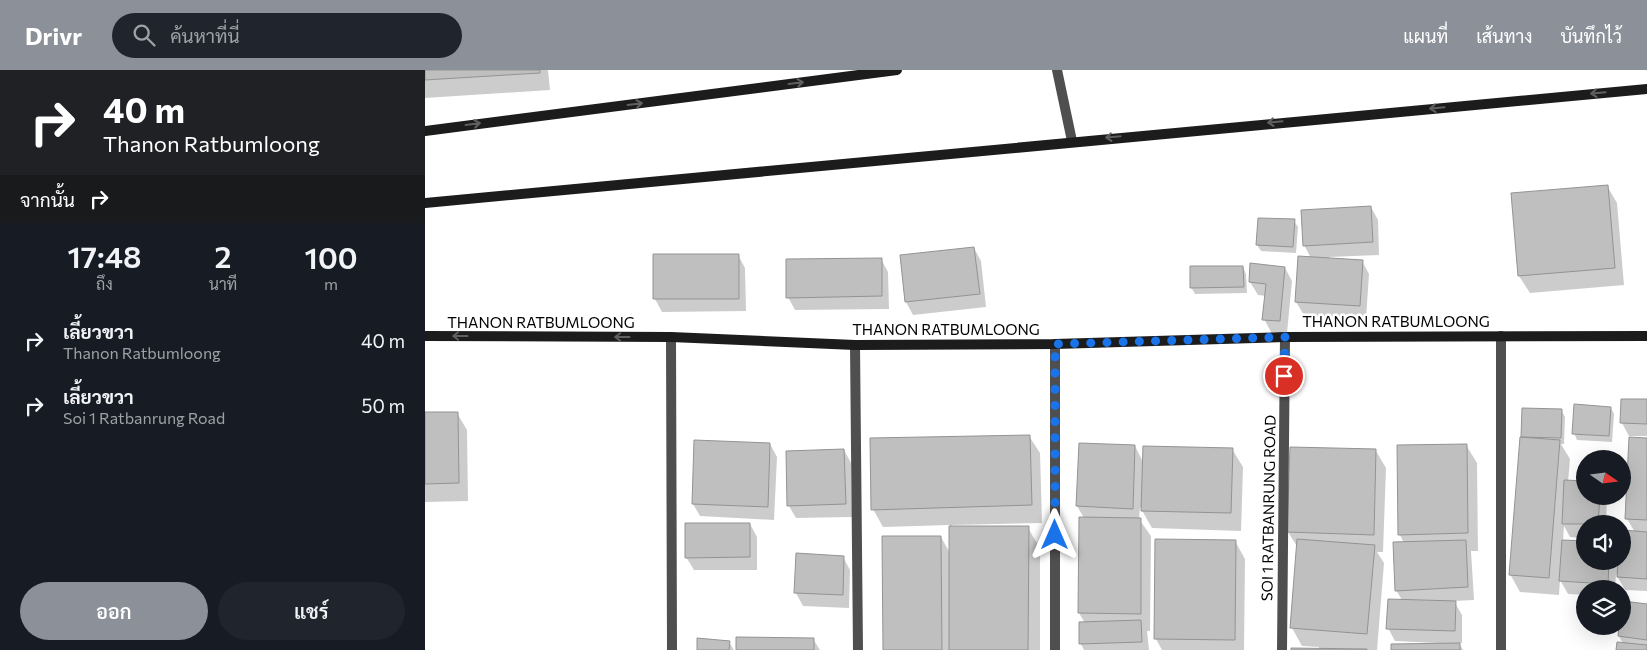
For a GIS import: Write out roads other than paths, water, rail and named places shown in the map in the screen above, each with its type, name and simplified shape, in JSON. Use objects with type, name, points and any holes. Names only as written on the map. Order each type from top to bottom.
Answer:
[{"type":"main road","points":[[425,131],[897,70]]},
{"type":"main road","points":[[425,203],[1072,141],[1647,89]]},
{"type":"main road","name":"THANON RATBUMLOONG","points":[[425,336],[671,337],[855,345],[1055,344],[1285,337],[1647,336]]},
{"type":"street","points":[[1057,70],[1072,141]]},
{"type":"street","points":[[1501,336],[1501,650]]},
{"type":"street","points":[[671,337],[672,650]]},
{"type":"street","name":"SOI 1 RATBANRUNG ROAD","points":[[1282,650],[1285,337]]},
{"type":"street","points":[[1055,344],[1055,650]]},
{"type":"street","points":[[855,345],[858,650]]}]
